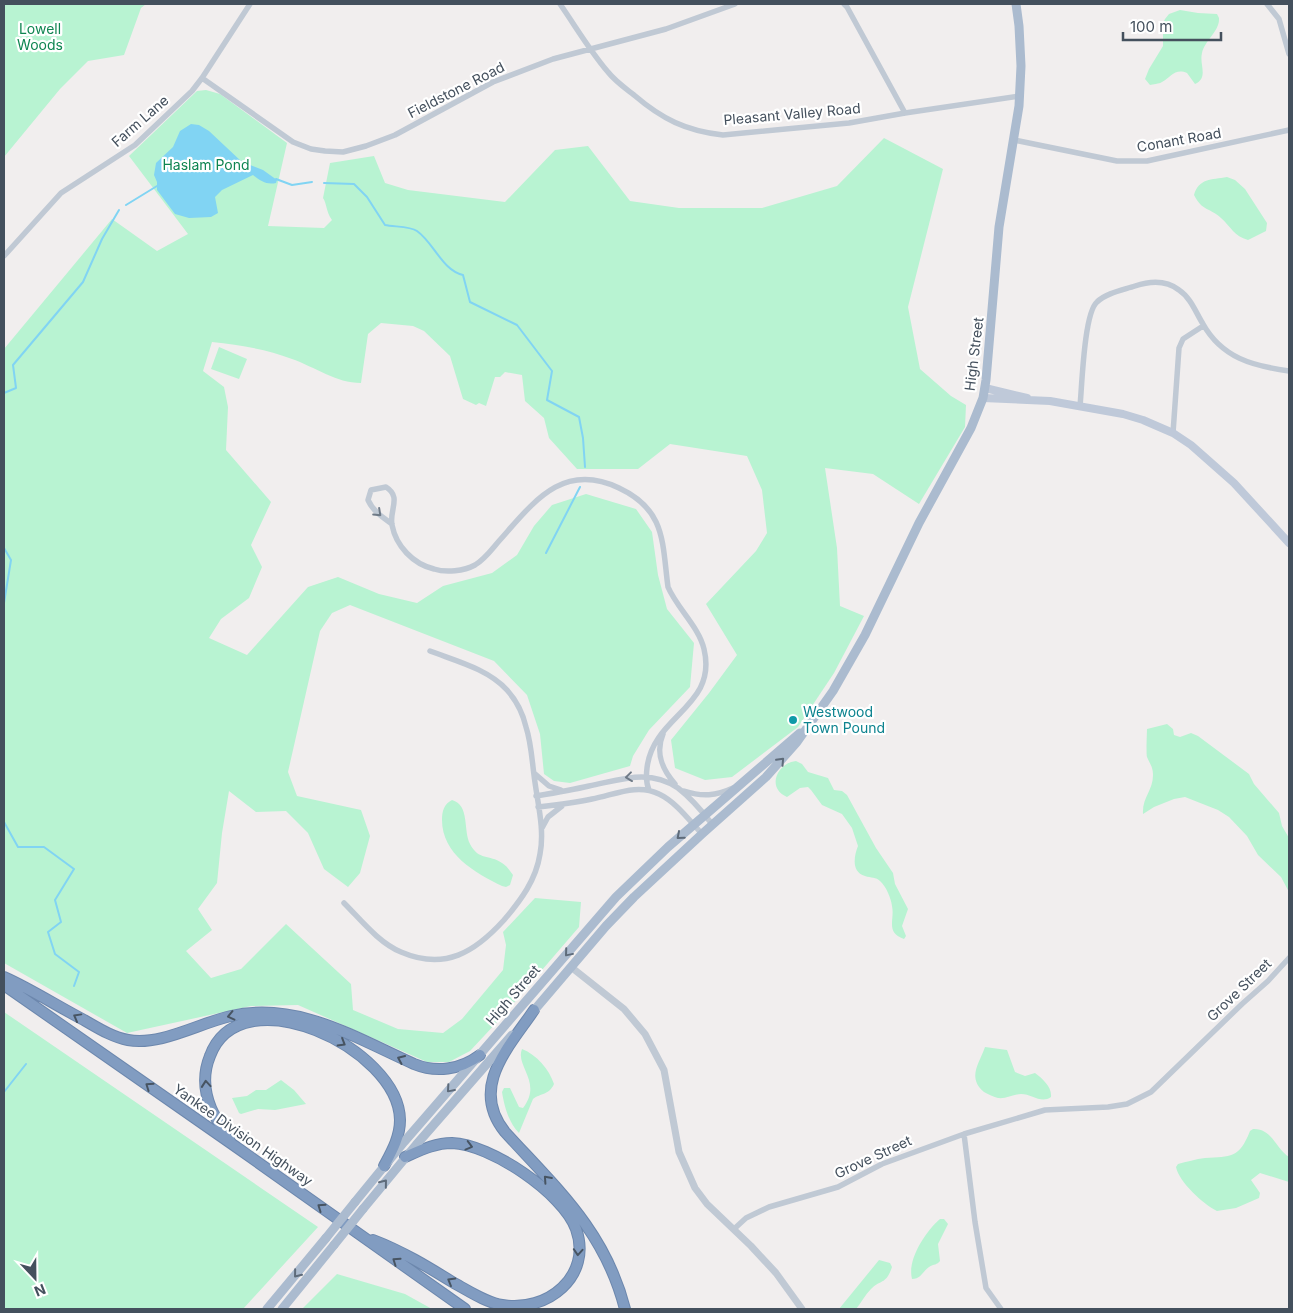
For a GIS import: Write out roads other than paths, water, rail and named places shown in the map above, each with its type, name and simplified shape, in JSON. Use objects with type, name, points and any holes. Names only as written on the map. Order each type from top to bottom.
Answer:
[{"type":"highway","points":[[4,977],[106,1033],[129,1040],[154,1040],[231,1016],[269,1012],[297,1016],[321,1023],[414,1064],[430,1069],[441,1070],[457,1067],[480,1055]]},
{"type":"highway","name":"Yankee Division Highway","points":[[4,986],[465,1309]]},
{"type":"highway","points":[[534,1010],[502,1058],[493,1076],[490,1092],[492,1108],[501,1127],[574,1208],[594,1235],[614,1273],[625,1309]]},
{"type":"highway","points":[[232,1144],[214,1113],[208,1097],[205,1074],[210,1056],[220,1039],[237,1026],[260,1020],[280,1021],[304,1026],[335,1039],[358,1054],[384,1080],[396,1100],[400,1120],[395,1145],[384,1166]]},
{"type":"highway","points":[[360,1236],[395,1248],[480,1297],[502,1305],[526,1305],[543,1301],[559,1291],[572,1276],[578,1260],[579,1247],[574,1223],[558,1202],[525,1174],[488,1153],[461,1144],[436,1144],[405,1157]]},
{"type":"main road","name":"High Street","points":[[282,1309],[405,1157],[610,922],[712,824],[780,763],[828,700],[852,661],[881,606],[919,523],[971,428],[983,398],[999,227],[1020,96],[1020,26],[1016,4]]},
{"type":"main road","points":[[985,388],[1034,400]]},
{"type":"main road","points":[[983,398],[1034,400],[1080,406],[1123,414],[1173,433],[1191,445],[1234,483],[1289,542]]},
{"type":"main road","name":"High Street","points":[[267,1309],[384,1166],[616,896],[704,814],[808,726]]},
{"type":"street","name":"Farm Lane","points":[[4,256],[61,193],[135,146],[178,104],[202,78],[250,4]]},
{"type":"street","name":"Pleasant Valley Road","points":[[560,4],[609,74],[652,110],[673,123],[692,130],[723,135],[849,124],[905,113],[1020,96]]},
{"type":"street","name":"Fieldstone Road","points":[[202,78],[293,142],[311,149],[343,152],[395,135],[492,82],[553,58],[666,29],[735,4]]},
{"type":"street","points":[[844,4],[905,113]]},
{"type":"street","points":[[1267,4],[1279,19],[1289,54]]},
{"type":"street","name":"Conant Road","points":[[1014,140],[1117,161],[1131,161],[1147,160],[1289,130]]},
{"type":"street","points":[[1080,406],[1089,317],[1095,302],[1103,297],[1141,284],[1166,283],[1179,290],[1187,297],[1203,326],[1218,344],[1232,356],[1270,368],[1289,371]]},
{"type":"street","points":[[1173,433],[1179,348],[1183,339],[1188,334],[1203,326]]},
{"type":"street","points":[[392,524],[370,505],[368,500],[371,490],[386,487],[395,496],[392,524],[399,542],[407,555],[435,570],[451,571],[466,569],[487,556],[530,505],[547,491],[561,484],[588,479],[609,483],[630,493],[643,502],[659,526],[668,587],[701,642],[706,662],[706,677],[701,687],[692,701],[666,727],[652,748],[648,759],[646,776],[649,790]]},
{"type":"street","points":[[344,904],[385,942],[399,951],[420,958],[448,958],[478,946],[491,934],[513,910],[527,890],[537,869],[541,833],[527,728],[519,710],[507,691],[495,679],[479,670],[430,651]]},
{"type":"street","points":[[666,727],[659,745],[660,760],[678,788],[687,795],[712,824]]},
{"type":"street","points":[[533,771],[541,781],[549,786],[558,790],[569,790]]},
{"type":"street","points":[[536,796],[634,776],[646,776],[662,780],[695,794],[712,796],[744,781]]},
{"type":"street","points":[[538,807],[570,803],[631,790],[649,790],[672,803],[702,834]]},
{"type":"street","points":[[541,833],[551,813],[559,807],[570,803]]},
{"type":"street","name":"Grove Street","points":[[734,1228],[746,1218],[769,1207],[838,1187],[882,1164],[964,1134],[1045,1110],[1108,1107],[1139,1100],[1151,1092],[1268,981],[1289,958]]},
{"type":"street","points":[[571,967],[624,1009],[645,1034],[664,1070],[676,1140],[688,1174],[698,1193],[776,1273],[802,1309]]},
{"type":"street","points":[[964,1134],[975,1222],[986,1288],[1001,1309]]},
{"type":"water","points":[[191,124],[199,125],[209,131],[242,162],[263,170],[277,180],[276,183],[264,182],[253,175],[222,190],[215,197],[218,213],[211,217],[189,218],[175,214],[157,190],[157,182],[154,175],[156,163],[173,147],[180,131]]},
{"type":"waterway","points":[[276,179],[292,185],[312,182]]},
{"type":"waterway","points":[[324,183],[354,184],[367,197],[385,225],[414,229],[423,236],[449,268],[463,275],[470,302],[517,325],[552,371],[547,400],[579,417],[585,467]]},
{"type":"waterway","points":[[126,205],[157,186]]},
{"type":"waterway","points":[[4,393],[16,388],[13,365],[83,282],[102,239],[119,210]]},
{"type":"waterway","points":[[546,553],[580,487]]},
{"type":"waterway","points":[[4,548],[11,560],[4,603]]},
{"type":"waterway","points":[[4,822],[18,847],[44,847],[74,869],[55,900],[61,922],[48,932],[55,954],[79,972],[74,986]]},
{"type":"waterway","points":[[4,1092],[26,1064]]},
{"type":"place","name":"Westwood Town Pound","points":[[793,720]]},
{"type":"park label","name":"Lowell Woods","points":[[40,38]]},
{"type":"park label","name":"Haslam Pond","points":[[206,165]]}]
